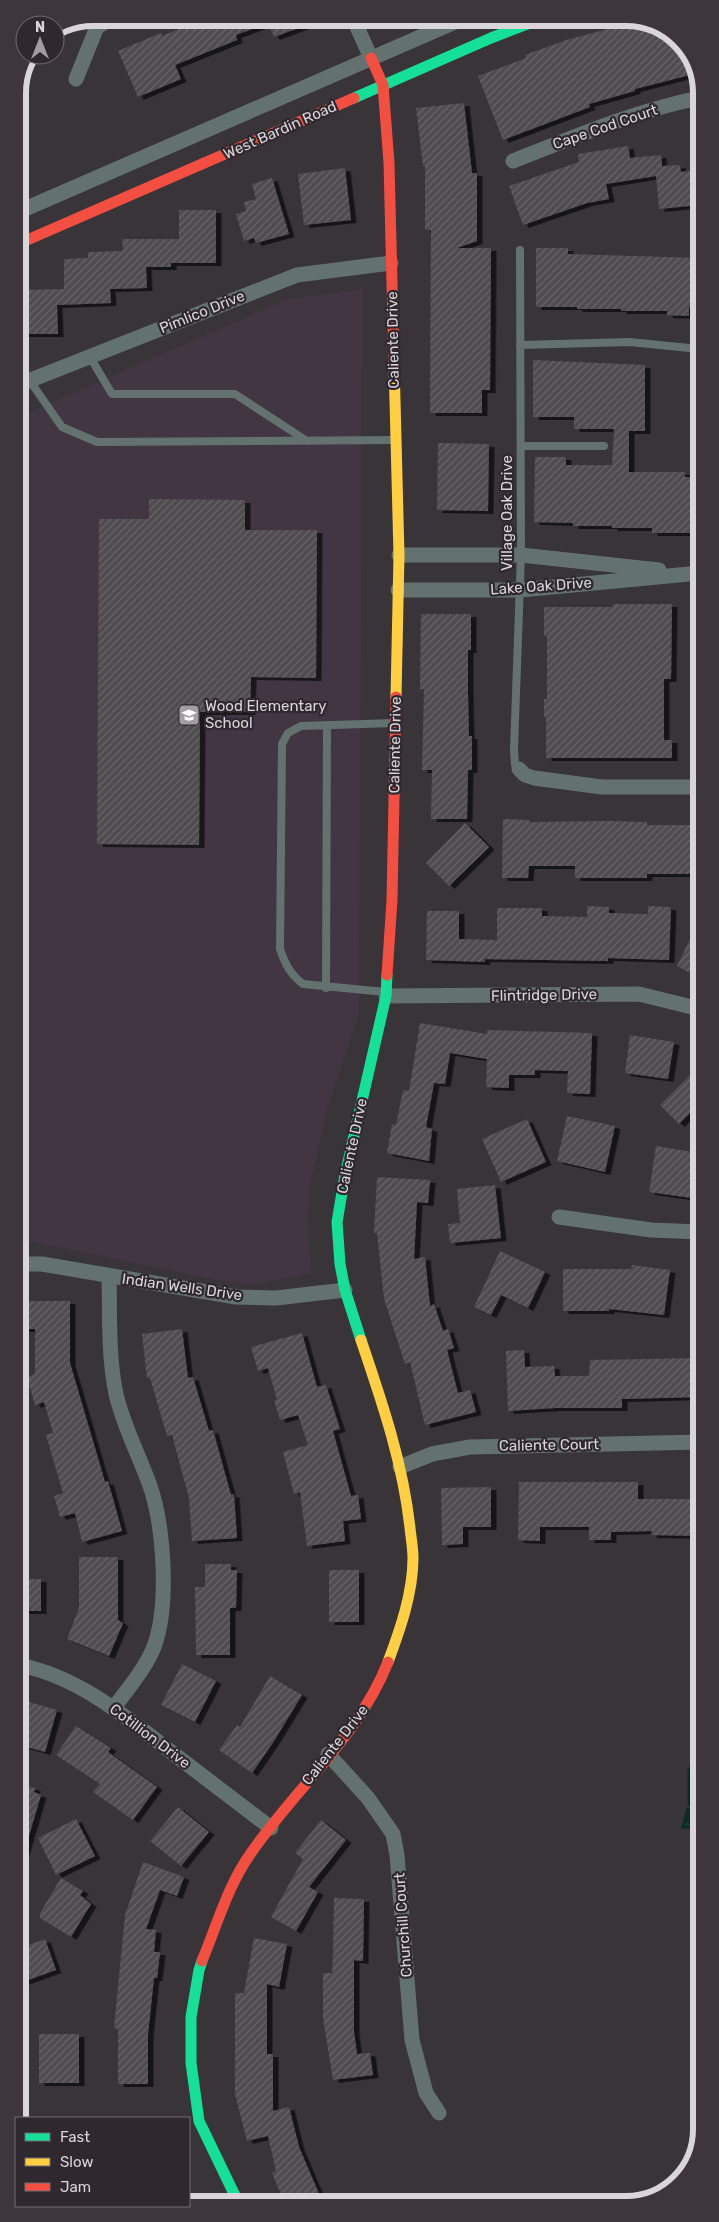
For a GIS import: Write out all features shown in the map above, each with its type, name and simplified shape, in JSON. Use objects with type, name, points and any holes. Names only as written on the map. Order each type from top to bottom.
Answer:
[{"type":"street","points":[[76,79],[99,26]]},
{"type":"street","name":"Caliente Drive","points":[[235,2196],[194,2121],[191,2017],[199,1970],[233,1884],[250,1854],[364,1711],[382,1677],[397,1638],[410,1585],[412,1558],[407,1500],[392,1430],[345,1290],[340,1264],[337,1222],[345,1174],[386,994],[392,900],[399,555],[389,163],[383,85],[357,26]]},
{"type":"street","name":"West Bardin Road","points":[[26,209],[445,26]]},
{"type":"street","name":"West Bardin Road","points":[[26,241],[383,85],[524,26]]},
{"type":"street","name":"Cape Cod Court","points":[[513,161],[582,134],[678,102],[693,99]]},
{"type":"street","name":"Pimlico Drive","points":[[26,382],[297,275],[392,263]]},
{"type":"street","name":"Lake Oak Drive","points":[[399,555],[521,555],[683,573]]},
{"type":"street","name":"Lake Oak Drive","points":[[398,590],[520,590],[693,572]]},
{"type":"street","points":[[519,770],[525,775],[534,778],[602,787],[693,787]]},
{"type":"street","name":"Flintridge Drive","points":[[386,994],[640,994],[693,1007]]},
{"type":"street","points":[[559,1217],[651,1230],[693,1232]]},
{"type":"street","name":"Indian Wells Drive","points":[[26,1264],[42,1264],[236,1297],[276,1298],[345,1290]]},
{"type":"street","points":[[109,1276],[112,1362],[116,1392],[122,1415],[150,1485],[159,1528],[164,1594],[161,1624],[154,1646],[142,1669],[114,1708]]},
{"type":"street","name":"Caliente Court","points":[[400,1467],[432,1454],[470,1447],[693,1442]]},
{"type":"street","name":"Cotillion Drive","points":[[26,1666],[41,1669],[59,1676],[114,1708],[271,1828]]},
{"type":"street","name":"Churchill Court","points":[[328,1754],[368,1798],[393,1834],[397,1855],[412,2040],[426,2093],[439,2113]]},
{"type":"lane","name":"Village Oak Drive","points":[[519,770],[516,765],[514,749],[521,555],[520,250]]},
{"type":"lane","points":[[520,345],[630,342],[693,347]]},
{"type":"lane","points":[[90,357],[112,394],[235,394],[307,441]]},
{"type":"lane","points":[[26,385],[62,427],[97,442],[396,440]]},
{"type":"lane","points":[[521,446],[604,446]]},
{"type":"lane","points":[[386,994],[302,984],[288,970],[280,948],[282,744],[288,733],[301,726],[396,723]]},
{"type":"lane","points":[[326,988],[327,726]]},
{"type":"shaded area","name":"Wood Elementary School","points":[[363,289],[359,1013],[328,1106],[310,1185],[308,1232],[311,1273],[251,1285],[196,1276],[26,1240],[26,414],[288,299]]},
{"type":"water","points":[[693,1783],[693,1828],[681,1829]]},
{"type":"building","points":[[186,26],[260,26],[236,35],[237,40],[175,65],[181,79],[138,97],[118,51],[161,33],[162,36]]},
{"type":"building","points":[[269,26],[304,26],[274,37]]},
{"type":"building","points":[[619,26],[630,26],[652,31],[670,43],[679,52],[688,67],[690,75],[635,89],[635,91],[589,104],[590,107],[503,140],[478,76],[526,58],[525,55],[566,40]]},
{"type":"building","points":[[464,103],[472,173],[477,173],[477,241],[457,248],[491,248],[490,390],[482,390],[482,413],[430,413],[431,230],[425,230],[425,166],[423,166],[416,108]]},
{"type":"building","points":[[628,146],[630,158],[661,155],[662,166],[680,165],[681,172],[693,171],[693,206],[659,209],[656,176],[606,184],[609,199],[587,203],[523,225],[509,186],[579,162],[578,154]]},
{"type":"building","points":[[345,168],[351,220],[304,225],[298,174]]},
{"type":"building","points":[[272,178],[289,234],[256,243],[254,238],[244,241],[236,214],[246,211],[244,202],[256,199],[252,184]]},
{"type":"building","points":[[179,210],[216,210],[216,263],[171,263],[171,267],[146,267],[147,288],[110,289],[111,303],[57,305],[58,334],[26,334],[26,290],[64,289],[64,259],[88,258],[88,252],[123,251],[122,239],[179,239]]},
{"type":"building","points":[[536,248],[568,248],[568,254],[693,258],[693,307],[689,307],[689,316],[667,315],[667,311],[536,307]]},
{"type":"building","points":[[533,360],[645,365],[645,431],[629,431],[629,472],[685,472],[685,477],[693,477],[693,533],[652,533],[652,528],[612,528],[612,526],[573,526],[573,523],[534,522],[535,457],[566,457],[566,465],[612,465],[614,429],[574,429],[574,417],[533,417]]},
{"type":"building","points":[[438,443],[489,444],[488,511],[437,510]]},
{"type":"building","points":[[149,499],[245,500],[245,530],[317,530],[316,678],[251,677],[250,712],[200,712],[199,845],[97,844],[99,519],[149,519]]},
{"type":"building","points":[[613,604],[672,604],[671,679],[664,679],[664,740],[672,740],[672,758],[546,758],[544,699],[547,699],[547,636],[544,636],[544,607],[613,607]]},
{"type":"building","points":[[421,614],[471,614],[471,650],[468,650],[468,695],[469,736],[472,736],[472,770],[468,770],[467,819],[431,819],[432,770],[422,770],[424,689],[420,689]]},
{"type":"building","points":[[503,819],[529,820],[529,822],[609,821],[647,822],[647,825],[693,825],[693,874],[647,874],[647,878],[575,878],[575,866],[529,866],[528,878],[502,878]]},
{"type":"building","points":[[465,823],[489,847],[449,886],[426,863]]},
{"type":"building","points":[[587,906],[609,907],[609,913],[648,914],[648,906],[671,907],[669,960],[608,958],[608,961],[485,959],[485,962],[426,960],[427,911],[459,911],[459,939],[497,940],[497,908],[542,908],[542,916],[587,917]]},
{"type":"building","points":[[693,933],[693,974],[677,966]]},
{"type":"building","points":[[420,1023],[487,1034],[487,1030],[592,1033],[590,1094],[567,1093],[568,1071],[535,1070],[535,1075],[509,1075],[509,1088],[486,1087],[487,1059],[450,1053],[445,1084],[434,1083],[426,1127],[432,1129],[429,1161],[387,1153],[392,1124],[396,1125],[403,1090],[409,1091]]},
{"type":"building","points":[[630,1035],[674,1042],[668,1079],[625,1073]]},
{"type":"building","points":[[693,1072],[693,1110],[679,1124],[660,1105]]},
{"type":"building","points":[[567,1116],[615,1126],[605,1172],[557,1161]]},
{"type":"building","points":[[527,1119],[546,1162],[501,1182],[482,1139]]},
{"type":"building","points":[[656,1146],[693,1152],[692,1198],[649,1192]]},
{"type":"building","points":[[377,1177],[430,1180],[428,1203],[417,1202],[414,1259],[425,1257],[430,1306],[434,1304],[443,1331],[448,1329],[454,1348],[447,1350],[458,1393],[470,1390],[476,1412],[425,1425],[410,1362],[405,1364],[384,1299],[377,1233],[374,1233]]},
{"type":"building","points":[[495,1185],[501,1238],[450,1243],[448,1224],[460,1223],[457,1189]]},
{"type":"building","points":[[500,1251],[545,1272],[528,1308],[501,1295],[491,1315],[474,1307]]},
{"type":"building","points":[[632,1265],[670,1270],[664,1315],[609,1309],[609,1311],[563,1311],[563,1269],[631,1269]]},
{"type":"building","points":[[26,1301],[70,1301],[70,1363],[105,1482],[108,1481],[122,1531],[82,1542],[75,1513],[60,1517],[54,1496],[63,1493],[46,1435],[53,1433],[44,1402],[35,1405],[27,1377],[35,1374],[35,1329],[26,1329]]},
{"type":"building","points":[[182,1329],[188,1378],[193,1377],[209,1431],[213,1430],[231,1495],[234,1494],[237,1538],[192,1541],[189,1498],[172,1435],[167,1436],[150,1378],[147,1378],[142,1334]]},
{"type":"building","points":[[302,1333],[317,1387],[326,1385],[340,1429],[333,1431],[351,1496],[358,1495],[361,1519],[343,1521],[345,1541],[307,1546],[300,1492],[294,1494],[283,1452],[308,1445],[298,1415],[280,1420],[274,1400],[277,1400],[268,1368],[258,1371],[251,1347]]},
{"type":"building","points":[[524,1350],[525,1367],[554,1366],[555,1376],[589,1376],[590,1360],[693,1358],[693,1397],[622,1399],[622,1408],[555,1408],[508,1411],[506,1351]]},
{"type":"building","points":[[519,1482],[638,1482],[638,1499],[693,1499],[693,1536],[651,1535],[652,1531],[611,1532],[611,1540],[589,1540],[589,1527],[540,1527],[540,1541],[518,1540]]},
{"type":"building","points":[[491,1487],[491,1527],[463,1527],[463,1544],[442,1545],[441,1488]]},
{"type":"building","points":[[79,1557],[118,1557],[118,1620],[123,1623],[109,1656],[67,1639],[79,1608]]},
{"type":"building","points":[[205,1564],[231,1564],[231,1570],[237,1570],[236,1608],[230,1608],[230,1655],[196,1655],[195,1587],[205,1587]]},
{"type":"building","points":[[329,1570],[359,1570],[359,1622],[329,1622]]},
{"type":"building","points":[[26,1579],[41,1579],[41,1611],[26,1611]]},
{"type":"building","points":[[182,1664],[216,1681],[195,1722],[161,1705]]},
{"type":"building","points":[[270,1676],[302,1695],[252,1773],[219,1750],[237,1725],[240,1727]]},
{"type":"building","points":[[26,1701],[57,1710],[45,1752],[26,1747]]},
{"type":"building","points":[[76,1726],[111,1748],[108,1752],[157,1787],[133,1820],[93,1792],[100,1784],[56,1755]]},
{"type":"building","points":[[26,1786],[35,1788],[34,1792],[41,1795],[26,1846]]},
{"type":"building","points":[[178,1807],[209,1832],[181,1866],[150,1841]]},
{"type":"building","points":[[76,1819],[95,1856],[56,1875],[38,1838]]},
{"type":"building","points":[[321,1820],[346,1840],[309,1887],[318,1892],[296,1931],[271,1917],[303,1859],[295,1853]]},
{"type":"building","points":[[143,1862],[184,1877],[177,1896],[160,1890],[146,1929],[156,1930],[154,1952],[160,1952],[157,1978],[154,1978],[148,2034],[148,2084],[118,2084],[118,2029],[114,2028],[125,1915]]},
{"type":"building","points":[[61,1878],[83,1891],[80,1895],[91,1904],[71,1937],[40,1918],[40,1913]]},
{"type":"building","points":[[334,1898],[364,1899],[363,1961],[354,1960],[354,2032],[357,2054],[370,2053],[373,2075],[333,2080],[323,2018],[323,1973],[332,1973],[333,1952],[336,1953],[333,1951]]},
{"type":"building","points":[[254,1938],[287,1944],[279,1987],[267,1984],[267,2054],[273,2054],[273,2111],[289,2107],[299,2147],[320,2196],[282,2196],[272,2173],[276,2171],[268,2136],[247,2141],[235,2094],[235,1993],[244,1993]]},
{"type":"building","points":[[45,1939],[56,1970],[26,1981],[26,1946]]},
{"type":"building","points":[[39,2034],[79,2034],[79,2083],[39,2083]]},
{"type":"waterway","points":[[690,1799],[690,1771],[693,1765]]},
{"type":"waterway","points":[[692,1823],[693,1831]]},
{"type":"traffic: fast","points":[[354,98],[522,26]]},
{"type":"traffic: fast","points":[[361,1340],[345,1290],[340,1264],[337,1222],[345,1175],[386,996],[387,975]]},
{"type":"traffic: fast","points":[[202,1961],[191,2017],[191,2063],[199,2121],[235,2196]]},
{"type":"traffic: slow","points":[[394,362],[399,555],[396,697]]},
{"type":"traffic: slow","points":[[361,1340],[397,1456],[407,1504],[413,1550],[411,1585],[401,1624],[388,1662]]},
{"type":"traffic: jam","points":[[371,58],[383,85],[389,163],[394,362]]},
{"type":"traffic: jam","points":[[26,241],[354,98]]},
{"type":"traffic: jam","points":[[387,975],[392,900],[396,697]]},
{"type":"traffic: jam","points":[[202,1961],[223,1905],[243,1865],[268,1829],[344,1738],[376,1689],[388,1662]]},
{"type":"place","name":"Wood Elementary School","points":[[189,715]]}]
